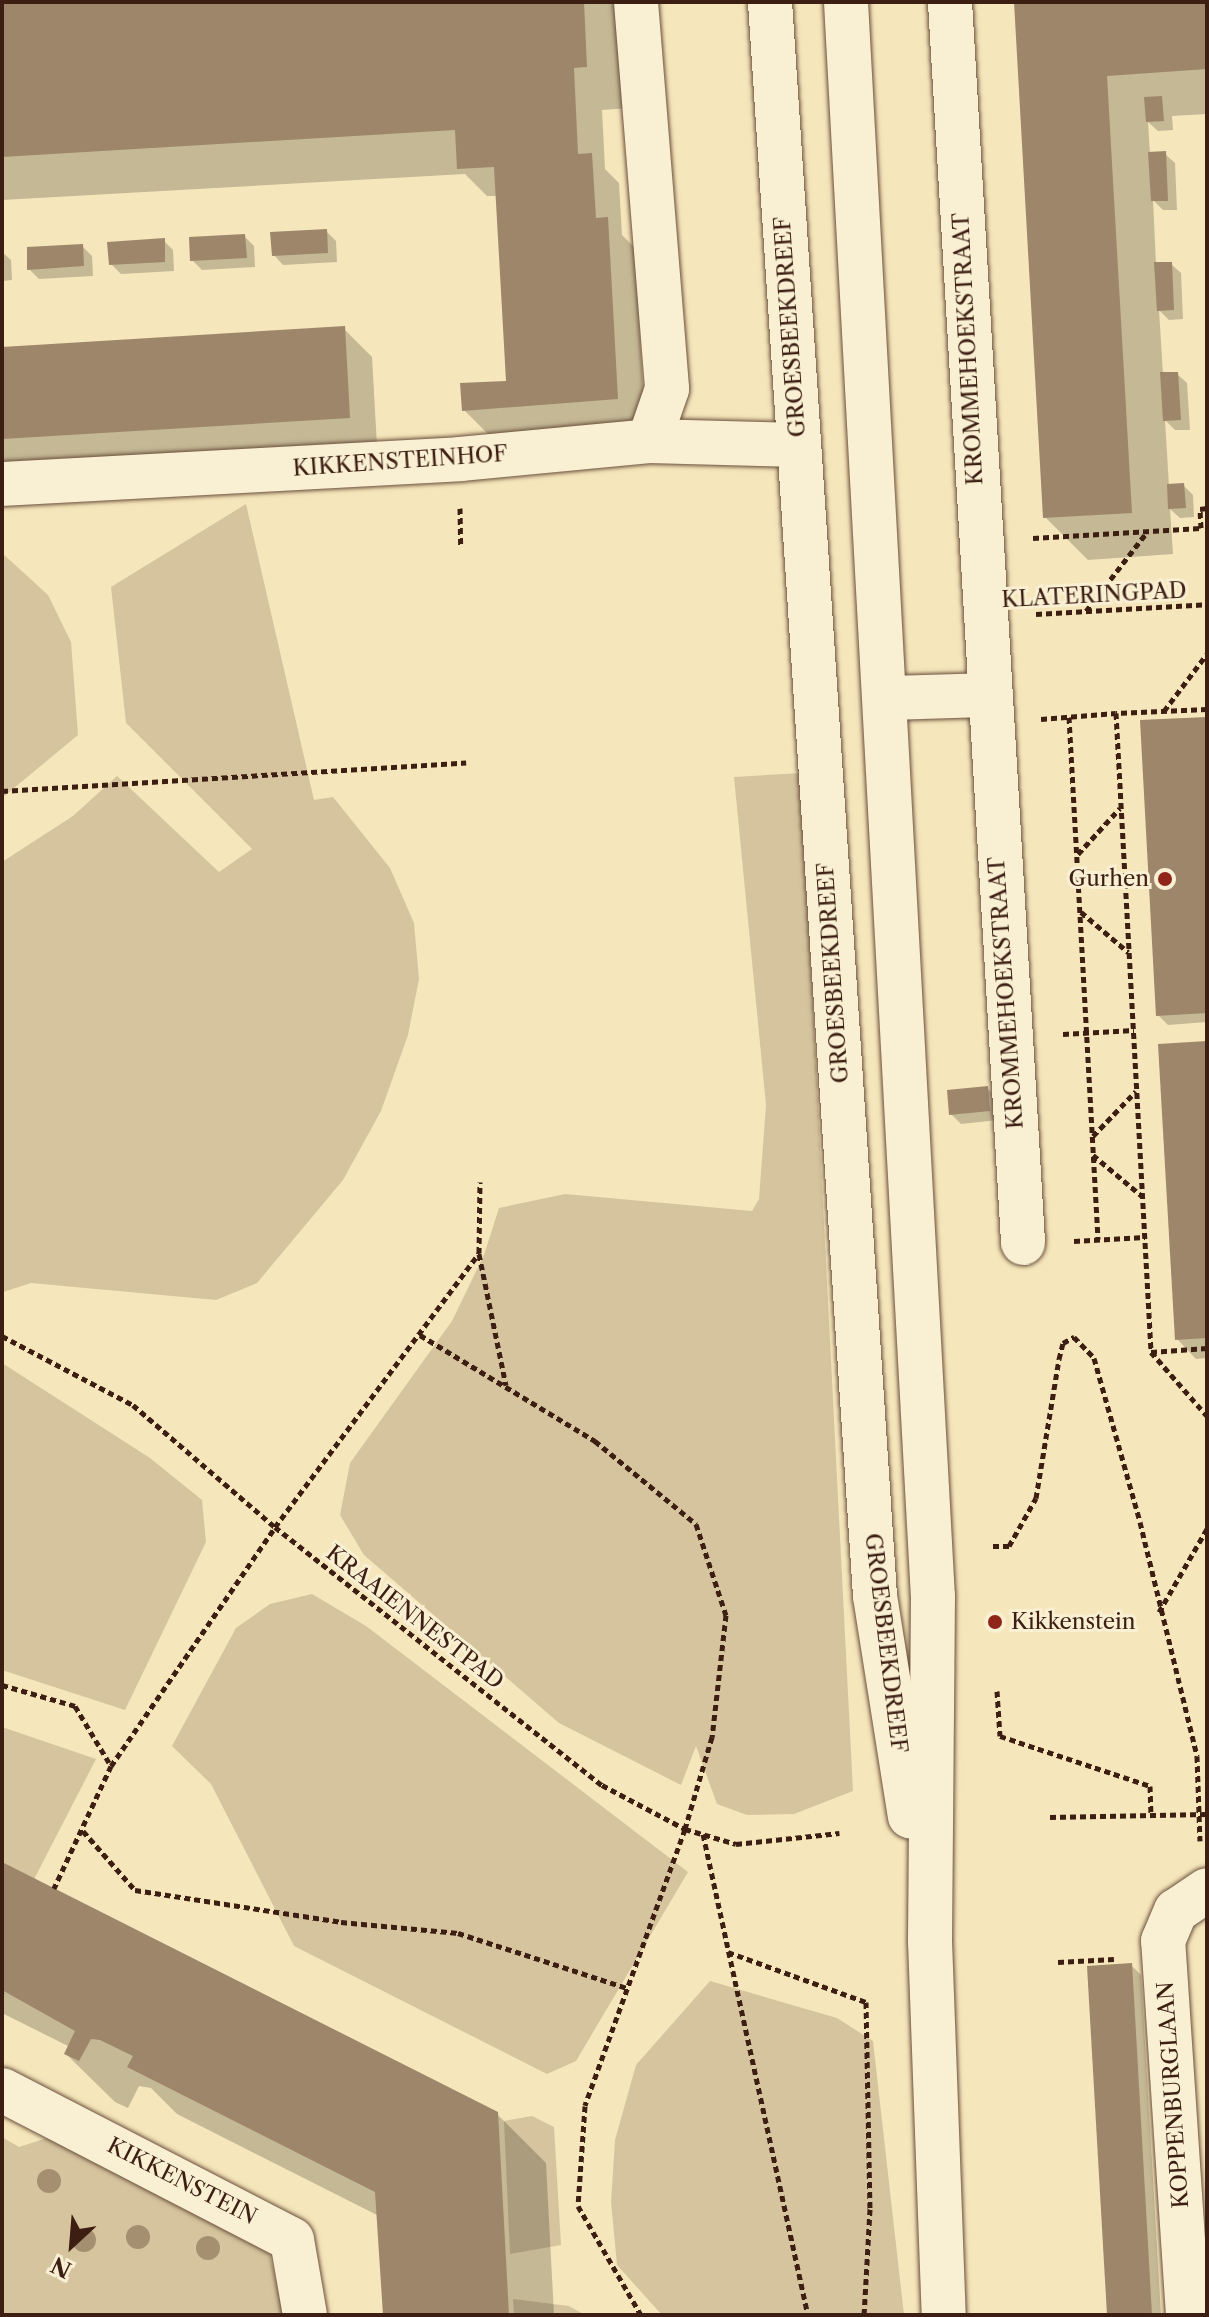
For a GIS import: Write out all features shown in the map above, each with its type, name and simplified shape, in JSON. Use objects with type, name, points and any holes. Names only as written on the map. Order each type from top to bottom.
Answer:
[{"type":"street","points":[[636,2],[667,389],[649,441]]},
{"type":"street","name":"GROESBEEKDREEF","points":[[770,2],[875,1596],[930,1941]]},
{"type":"street","name":"GROESBEEKDREEF","points":[[846,2],[887,698],[933,1596],[930,1941],[944,2315]]},
{"type":"street","name":"KROMMEHOEKSTRAAT","points":[[950,2],[988,709],[1023,1243]]},
{"type":"street","name":"KIKKENSTEINHOF","points":[[2,484],[460,459],[649,441],[798,445]]},
{"type":"street","points":[[887,698],[988,709]]},
{"type":"street","name":"KOPPENBURGLAAN","points":[[1188,2315],[1163,1941],[1176,1911],[1204,1890]]},
{"type":"street","name":"KIKKENSTEIN","points":[[2,2090],[292,2240],[305,2315]]},
{"type":"path","points":[[979,541],[1201,528],[1200,509],[1207,508]]},
{"type":"path","points":[[1086,611],[1147,531]]},
{"type":"path","name":"KLATERINGPAD","points":[[983,618],[1207,604]]},
{"type":"path","points":[[1164,711],[1207,654]]},
{"type":"path","points":[[988,709],[1069,717],[1207,709]]},
{"type":"path","points":[[1116,713],[1151,1352],[1207,1416]]},
{"type":"path","points":[[1069,717],[1098,1239]]},
{"type":"path","points":[[2,791],[466,763]]},
{"type":"path","points":[[1077,855],[1120,808]]},
{"type":"path","points":[[1080,912],[1129,953]]},
{"type":"path","points":[[1009,1037],[1134,1030]]},
{"type":"path","points":[[1093,1137],[1137,1091]]},
{"type":"path","points":[[1093,1155],[1143,1196]]},
{"type":"path","points":[[480,1182],[479,1253],[506,1387]]},
{"type":"path","points":[[1023,1243],[1145,1237]]},
{"type":"path","points":[[54,1888],[111,1766],[275,1527],[479,1253]]},
{"type":"path","points":[[420,1335],[595,1441],[696,1524],[726,1615],[712,1737],[685,1829],[585,2106],[578,2206],[641,2315]]},
{"type":"path","name":"KRAAIENNESTPAD","points":[[2,1336],[133,1405],[275,1527],[602,1785],[685,1829],[736,1844],[839,1833]]},
{"type":"path","points":[[993,1546],[1009,1546],[1036,1498],[1059,1359],[1063,1343],[1074,1337],[1094,1358],[1197,1756],[1199,1814]]},
{"type":"path","points":[[1151,1352],[1207,1348]]},
{"type":"path","points":[[1159,1613],[1207,1529]]},
{"type":"path","points":[[2,1685],[75,1706],[111,1766]]},
{"type":"path","points":[[997,1691],[1000,1736],[1150,1786],[1151,1815]]},
{"type":"path","points":[[1050,1817],[1207,1814]]},
{"type":"path","points":[[83,1831],[135,1890],[341,1922],[458,1933],[627,1989]]},
{"type":"path","points":[[703,1834],[808,2315]]},
{"type":"path","points":[[727,1952],[866,2002],[870,2209],[864,2315]]},
{"type":"path","points":[[1058,1962],[1087,1961]]},
{"type":"shaded area","points":[[246,504],[314,800],[333,797],[390,868],[414,923],[419,979],[408,1035],[381,1111],[343,1180],[257,1283],[216,1300],[31,1283],[3,1292],[2,862],[73,816],[117,776],[219,872],[252,849],[126,723],[111,587]]},
{"type":"shaded area","points":[[2,553],[48,595],[71,642],[78,735],[2,798]]},
{"type":"shaded area","points":[[801,773],[853,1791],[794,1814],[747,1815],[717,1804],[696,1746],[681,1785],[559,1723],[364,1555],[340,1515],[350,1463],[452,1321],[484,1255],[499,1208],[565,1194],[752,1211],[759,1199],[766,1105],[734,777]]},
{"type":"shaded area","points":[[2,1363],[150,1458],[202,1500],[206,1542],[125,1710],[2,1670]]},
{"type":"shaded area","points":[[312,1594],[366,1626],[688,1872],[576,2061],[547,2074],[294,1946],[211,1784],[172,1746],[236,1628],[270,1604]]},
{"type":"shaded area","points":[[2,1727],[96,1759],[28,1891],[2,1879]]},
{"type":"shaded area","points":[[710,1981],[837,2018],[873,2041],[904,2315],[662,2315],[617,2265],[611,2202],[615,2140],[636,2065]]},
{"type":"shaded area","points":[[532,2116],[554,2127],[561,2245],[510,2254],[504,2121]]},
{"type":"shaded area","points":[[2,2137],[19,2147],[50,2137],[269,2253],[285,2315],[2,2315]]},
{"type":"shaded area","points":[[513,2299],[569,2306],[585,2315],[514,2315]]},
{"type":"building","points":[[2,2],[584,2],[587,67],[574,68],[578,154],[592,153],[596,218],[608,217],[618,399],[462,411],[460,383],[506,381],[494,167],[457,169],[455,130],[2,157]]},
{"type":"building","points":[[1014,2],[1207,2],[1207,69],[1107,76],[1132,513],[1043,518]]},
{"type":"building","points":[[1162,96],[1164,121],[1146,122],[1144,97]]},
{"type":"building","points":[[1166,151],[1168,201],[1151,201],[1148,152]]},
{"type":"building","points":[[327,229],[328,253],[272,256],[270,232]]},
{"type":"building","points":[[245,234],[247,258],[190,261],[189,237]]},
{"type":"building","points":[[165,238],[165,262],[109,265],[107,242]]},
{"type":"building","points":[[83,244],[84,266],[27,270],[27,247]]},
{"type":"building","points":[[1154,262],[1172,262],[1174,310],[1157,311]]},
{"type":"building","points":[[345,326],[350,418],[2,439],[2,347]]},
{"type":"building","points":[[1160,372],[1178,372],[1181,420],[1163,421]]},
{"type":"building","points":[[1184,483],[1186,508],[1168,509],[1167,484]]},
{"type":"building","points":[[1207,717],[1207,1013],[1156,1016],[1140,720]]},
{"type":"building","points":[[1207,1041],[1207,1338],[1175,1340],[1158,1044]]},
{"type":"building","points":[[988,1086],[990,1111],[949,1115],[947,1090]]},
{"type":"building","points":[[2,1862],[498,2112],[509,2315],[383,2315],[375,2192],[127,2067],[133,2056],[100,2040],[91,2039],[79,2061],[64,2054],[75,2031],[2,1990]]},
{"type":"building","points":[[1132,1963],[1152,2315],[1107,2315],[1087,1966]]},
{"type":"place","name":"Gurhen","points":[[1165,879]]},
{"type":"place","name":"Kikkenstein","points":[[995,1622]]}]
